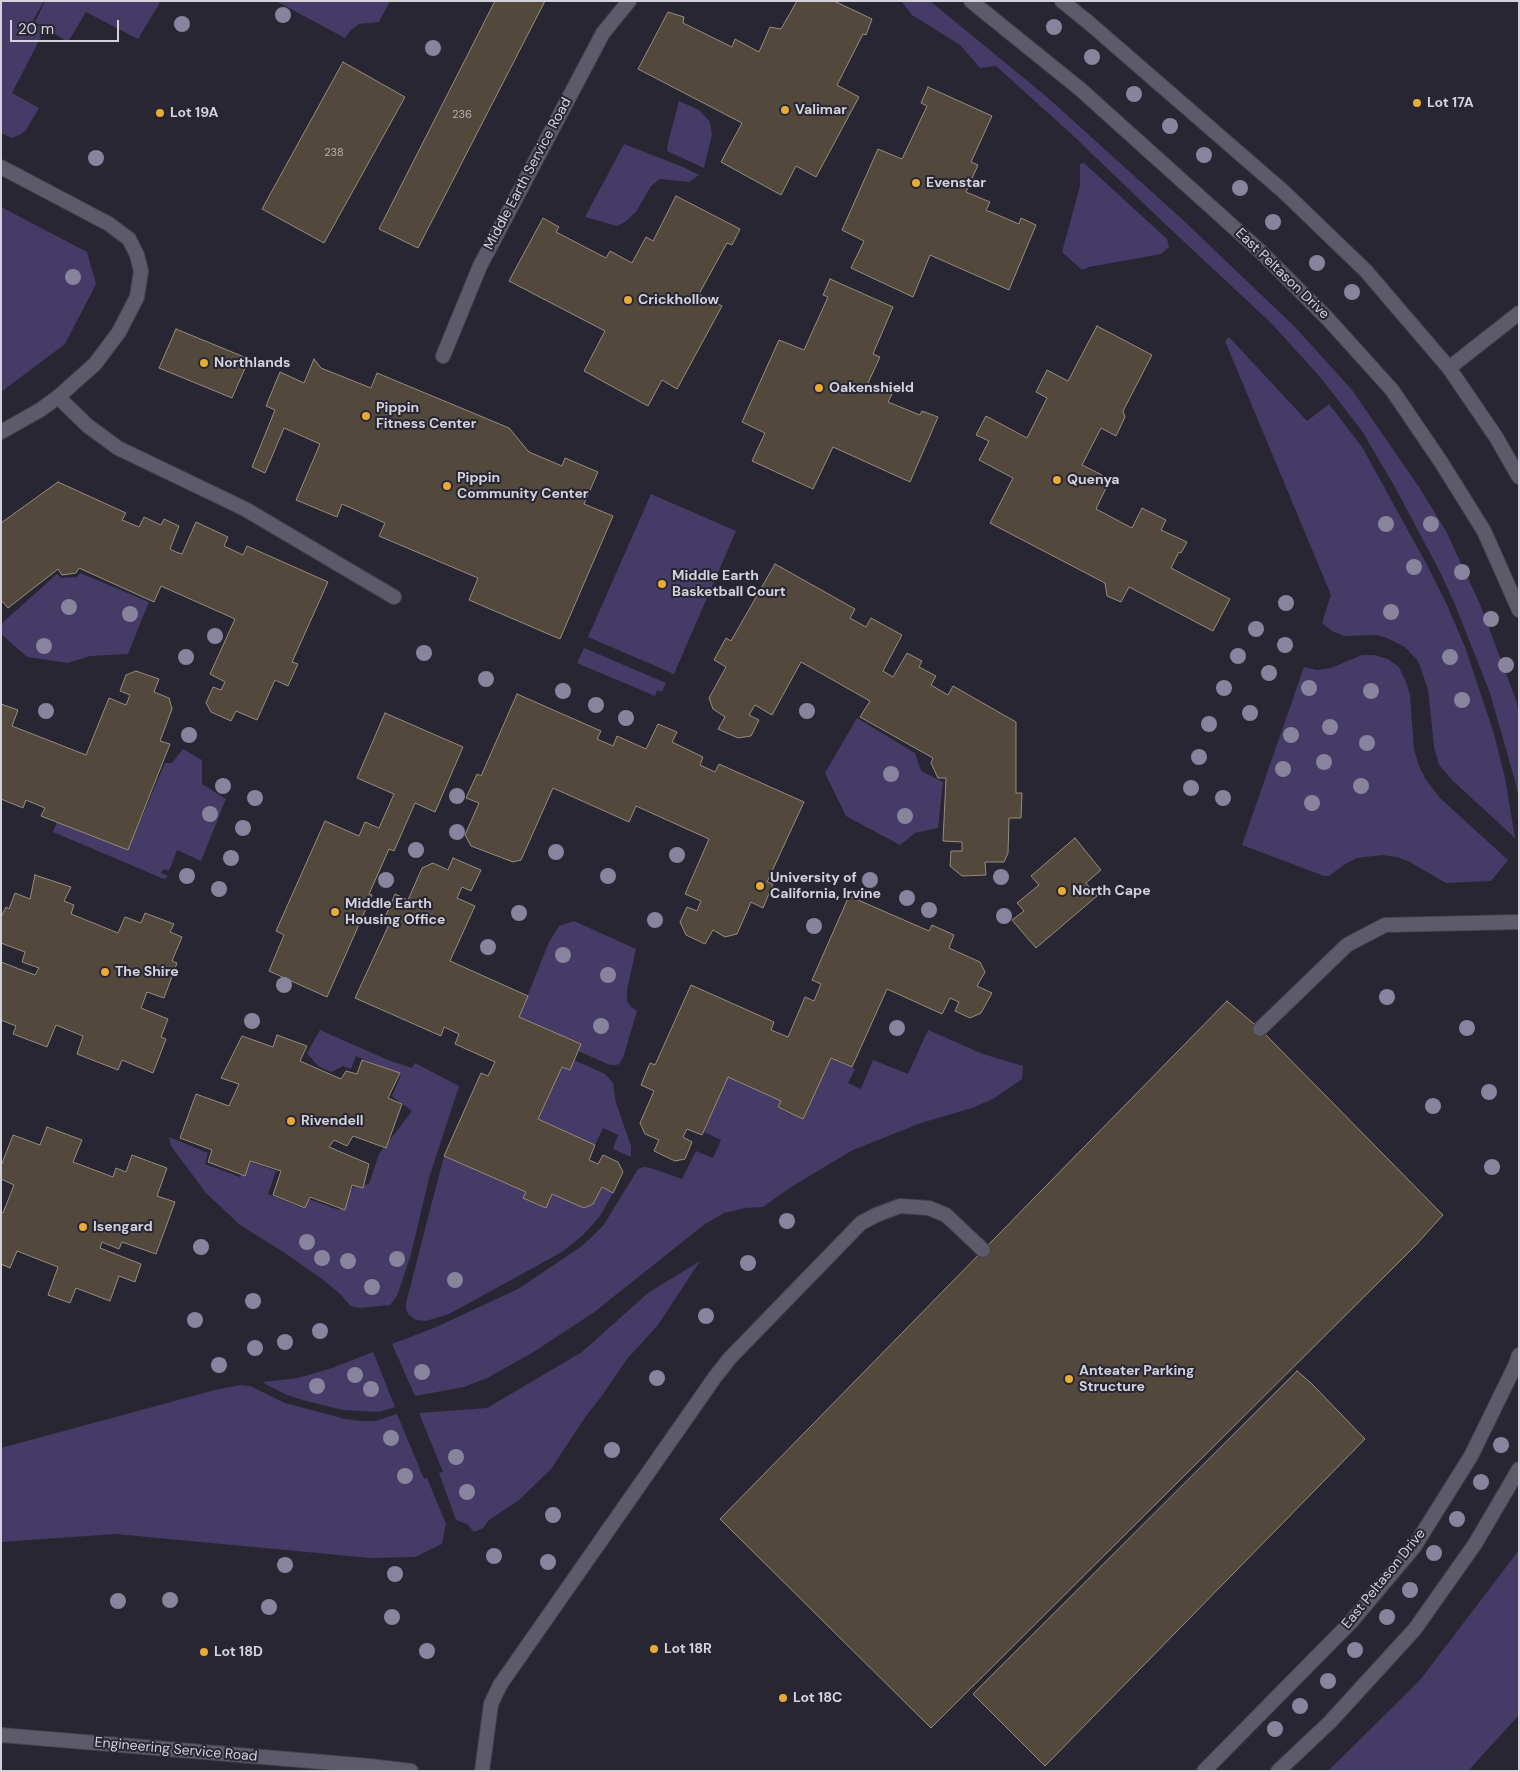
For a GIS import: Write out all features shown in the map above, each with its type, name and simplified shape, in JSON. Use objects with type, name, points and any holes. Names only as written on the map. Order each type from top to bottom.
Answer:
[{"type":"main road","name":"Middle Earth Service Road","points":[[443,356],[473,279],[484,257],[603,33],[629,1]]},
{"type":"main road","name":"East Peltason Drive","points":[[971,1],[1080,89],[1260,251],[1328,320],[1392,390],[1441,462],[1484,531],[1519,610]]},
{"type":"main road","points":[[1062,1],[1284,192],[1366,271],[1450,368],[1496,437],[1519,477]]},
{"type":"main road","points":[[1,167],[109,224],[129,240],[137,255],[141,271],[137,297],[119,332],[95,364],[58,398],[1,432]]},
{"type":"main road","points":[[1450,368],[1519,313]]},
{"type":"main road","points":[[58,398],[88,426],[118,448],[245,509],[394,597]]},
{"type":"main road","points":[[1260,1029],[1347,945],[1385,925],[1519,922]]},
{"type":"main road","points":[[482,1771],[492,1704],[500,1685],[704,1392],[730,1358],[861,1223],[876,1215],[900,1206],[929,1208],[946,1215],[983,1250]]},
{"type":"main road","name":"East Peltason Drive","points":[[1204,1771],[1352,1622],[1414,1548],[1471,1456],[1519,1355]]},
{"type":"main road","points":[[1278,1771],[1330,1722],[1416,1629],[1475,1544],[1519,1470]]},
{"type":"main road","name":"Engineering Service Road","points":[[1,1735],[410,1771]]},
{"type":"shaded area","points":[[1,1],[44,1],[32,22],[45,29],[12,93],[39,108],[26,130],[12,138],[1,133]]},
{"type":"shaded area","points":[[45,1],[161,1],[138,39],[86,12],[68,42],[35,22]]},
{"type":"shaded area","points":[[276,1],[390,1],[379,22],[359,24],[345,38]]},
{"type":"shaded area","points":[[901,1],[930,1],[1047,97],[1184,221],[1295,327],[1352,390],[1419,487],[1446,531],[1480,604],[1519,712],[1519,800],[1490,693],[1454,602],[1396,489],[1362,431],[1321,378],[1271,323],[1079,141],[996,66],[980,68],[960,45],[912,15]]},
{"type":"shaded area","points":[[679,101],[699,110],[710,122],[712,134],[704,168],[667,151]]},
{"type":"shaded area","points":[[624,144],[699,175],[689,182],[660,179],[651,186],[636,212],[625,222],[617,226],[585,217]]},
{"type":"shaded area","points":[[1084,163],[1167,239],[1169,247],[1161,254],[1089,267],[1082,270],[1062,252],[1080,186],[1080,164]]},
{"type":"shaded area","points":[[1,207],[87,252],[96,284],[65,344],[1,392]]},
{"type":"shaded area","points":[[1229,337],[1307,421],[1329,404],[1362,447],[1427,565],[1465,647],[1494,734],[1505,778],[1515,838],[1452,780],[1439,765],[1434,747],[1428,689],[1418,661],[1405,647],[1387,638],[1377,635],[1344,636],[1332,631],[1322,623],[1331,595],[1225,341]]},
{"type":"shaded area","name":"Middle Earth Basketball Court","points":[[651,494],[736,531],[674,674],[588,637]]},
{"type":"shaded area","points":[[80,573],[149,602],[128,654],[90,656],[68,663],[27,657],[1,634],[1,624],[57,574],[61,578],[77,577]]},
{"type":"shaded area","points":[[584,648],[666,683],[662,692],[657,690],[655,696],[577,663]]},
{"type":"shaded area","points":[[1362,655],[1374,655],[1388,659],[1399,667],[1410,695],[1414,750],[1426,780],[1440,798],[1508,860],[1491,881],[1446,883],[1410,862],[1397,857],[1382,855],[1357,858],[1329,876],[1324,876],[1242,845],[1304,667],[1317,670],[1331,668]]},
{"type":"shaded area","points":[[857,718],[915,753],[921,771],[943,782],[938,828],[915,833],[900,845],[846,816],[825,773]]},
{"type":"shaded area","points":[[183,749],[202,760],[202,784],[226,799],[201,861],[177,850],[169,871],[164,869],[161,873],[168,876],[164,879],[53,832],[57,822],[128,850],[165,763],[172,763]]},
{"type":"shaded area","points":[[574,921],[636,949],[627,990],[627,1001],[637,1011],[623,1058],[616,1065],[610,1065],[578,1051],[581,1044],[519,1017],[549,942],[559,926]]},
{"type":"shaded area","points":[[320,1030],[388,1060],[412,1068],[415,1063],[459,1086],[429,1178],[411,1254],[397,1296],[390,1305],[360,1308],[351,1306],[322,1279],[240,1225],[206,1193],[171,1146],[169,1137],[208,1153],[205,1164],[240,1177],[247,1161],[276,1171],[268,1194],[305,1209],[309,1199],[339,1210],[353,1187],[369,1184],[379,1154],[412,1111],[392,1096],[401,1075],[356,1056],[351,1069],[343,1066],[331,1072],[318,1066],[307,1053]]},
{"type":"shaded area","points":[[928,1030],[983,1054],[1023,1066],[1022,1079],[993,1099],[972,1108],[921,1123],[853,1150],[791,1187],[763,1207],[745,1208],[724,1213],[705,1224],[593,1313],[532,1353],[487,1378],[464,1387],[415,1396],[392,1344],[434,1328],[518,1289],[582,1246],[603,1226],[638,1169],[644,1167],[651,1168],[682,1179],[696,1151],[713,1158],[721,1140],[704,1132],[728,1077],[781,1101],[778,1108],[803,1119],[831,1058],[855,1069],[848,1083],[861,1089],[873,1060],[908,1074]]},
{"type":"shaded area","points":[[574,1060],[605,1074],[613,1083],[616,1103],[631,1146],[631,1157],[613,1149],[618,1135],[603,1128],[595,1145],[538,1119],[562,1067],[569,1070]]},
{"type":"shaded area","points":[[444,1156],[526,1192],[523,1198],[546,1208],[552,1194],[584,1208],[593,1204],[602,1187],[613,1193],[600,1216],[583,1235],[562,1252],[449,1314],[426,1321],[416,1320],[408,1314],[406,1303]]},
{"type":"shaded area","points":[[700,1261],[658,1325],[627,1359],[551,1469],[519,1500],[489,1520],[483,1528],[474,1532],[467,1524],[456,1520],[439,1473],[443,1472],[419,1413],[487,1408],[582,1352],[648,1293]]},
{"type":"shaded area","points":[[373,1352],[395,1407],[379,1412],[343,1410],[306,1401],[287,1395],[264,1382],[298,1378],[332,1368]]},
{"type":"shaded area","points":[[240,1385],[250,1386],[285,1403],[345,1419],[376,1421],[397,1414],[424,1479],[427,1478],[446,1524],[442,1544],[415,1557],[370,1558],[116,1534],[1,1542],[1,1448],[215,1390]]},
{"type":"shaded area","points":[[1519,1550],[1519,1715],[1468,1771],[1328,1771],[1420,1680]]},
{"type":"building","points":[[495,1],[545,1],[418,248],[379,229]]},
{"type":"building","name":"Valimar","points":[[797,1],[834,1],[872,19],[866,35],[863,34],[837,85],[859,97],[816,177],[796,166],[781,195],[721,162],[742,123],[638,69],[668,12],[684,17],[683,23],[732,47],[735,39],[759,52],[770,27],[781,29]]},
{"type":"building","points":[[343,62],[405,97],[324,243],[262,209]]},
{"type":"building","name":"Evenstar","points":[[928,87],[992,116],[971,162],[978,165],[966,192],[990,202],[986,210],[1019,224],[1021,218],[1036,225],[1009,290],[930,255],[913,297],[851,268],[864,241],[842,230],[878,149],[902,159],[927,106],[921,103]]},
{"type":"building","name":"Crickhollow","points":[[676,196],[740,229],[732,245],[727,243],[699,294],[722,306],[677,389],[662,380],[648,406],[584,371],[605,331],[509,281],[543,218],[559,227],[556,232],[606,258],[610,251],[632,263],[646,237],[653,241]]},
{"type":"building","name":"Oakenshield","points":[[830,279],[893,307],[873,354],[880,357],[868,383],[892,394],[888,402],[920,415],[922,411],[938,417],[910,482],[833,447],[813,489],[752,461],[765,433],[742,422],[779,340],[804,350],[828,297],[823,295]]},
{"type":"building","name":"Quenya","points":[[1097,326],[1152,355],[1123,411],[1125,417],[1116,436],[1101,428],[1082,465],[1102,475],[1102,483],[1106,488],[1096,509],[1132,528],[1142,508],[1166,520],[1161,530],[1187,542],[1181,553],[1179,552],[1171,568],[1230,599],[1213,631],[1129,587],[1121,602],[1107,596],[1105,583],[990,523],[1013,478],[979,460],[989,441],[976,435],[986,416],[1027,438],[1047,398],[1036,392],[1047,370],[1068,381]]},
{"type":"building","name":"Northlands","points":[[176,329],[249,359],[232,398],[159,368]]},
{"type":"building","name":"Pippin Community Center","points":[[314,359],[321,368],[371,388],[377,373],[509,428],[529,452],[562,466],[565,458],[598,472],[584,504],[613,516],[560,639],[469,600],[478,578],[379,536],[385,523],[342,504],[337,517],[296,500],[320,444],[284,428],[265,473],[252,467],[275,410],[266,406],[280,372],[304,383]]},
{"type":"building","points":[[58,482],[126,513],[122,520],[139,527],[144,517],[161,525],[164,519],[179,526],[170,549],[176,552],[182,554],[196,522],[228,537],[224,546],[243,555],[247,546],[328,582],[292,662],[298,664],[288,686],[275,680],[257,720],[236,711],[231,721],[211,712],[206,703],[213,687],[221,690],[225,682],[210,674],[235,619],[161,586],[154,602],[79,568],[76,573],[62,575],[58,569],[8,608],[1,600],[1,523]]},
{"type":"building","points":[[775,564],[855,609],[850,618],[866,627],[871,618],[902,635],[883,671],[893,677],[907,653],[922,661],[919,667],[936,676],[931,685],[948,695],[953,686],[1016,722],[1016,793],[1022,793],[1021,818],[1009,818],[1008,853],[1004,862],[985,862],[986,875],[962,876],[950,866],[951,851],[962,851],[962,842],[943,841],[946,778],[938,778],[931,763],[933,758],[860,717],[870,701],[801,662],[772,715],[755,705],[749,715],[759,720],[751,736],[738,738],[718,729],[725,717],[713,709],[709,698],[726,667],[714,660],[726,638],[731,641]]},
{"type":"building","points":[[136,671],[159,679],[154,692],[169,698],[172,709],[160,741],[170,744],[128,850],[41,816],[45,808],[26,800],[23,808],[1,799],[1,704],[18,710],[12,726],[86,755],[109,698],[126,705],[130,695],[120,691],[126,675]]},
{"type":"building","points":[[517,694],[601,731],[597,739],[613,746],[617,736],[646,749],[658,724],[677,732],[672,742],[703,757],[700,765],[715,772],[719,764],[804,802],[767,882],[773,884],[763,908],[751,902],[737,934],[725,937],[713,930],[705,944],[686,935],[680,922],[687,907],[697,911],[701,901],[685,894],[709,839],[636,806],[629,822],[553,788],[521,860],[513,862],[471,846],[465,835],[479,803],[466,798],[477,774],[481,776]]},
{"type":"building","points":[[385,713],[463,747],[435,812],[415,803],[394,851],[389,849],[369,894],[372,895],[327,997],[269,971],[284,935],[276,931],[325,821],[359,836],[365,822],[379,828],[394,794],[357,778]]},
{"type":"building","name":"North Cape","points":[[1075,838],[1101,870],[1086,883],[1097,896],[1036,948],[1012,920],[1024,911],[1017,903],[1039,885],[1031,876]]},
{"type":"building","points":[[453,858],[481,870],[471,891],[462,887],[457,898],[475,906],[450,961],[528,996],[519,1017],[581,1044],[570,1070],[562,1067],[538,1119],[595,1145],[589,1160],[598,1164],[603,1155],[618,1162],[623,1172],[613,1193],[602,1187],[593,1204],[584,1208],[552,1194],[546,1208],[523,1198],[526,1192],[444,1156],[481,1073],[488,1076],[495,1062],[455,1044],[459,1034],[444,1027],[441,1036],[355,998],[392,918],[386,915],[395,894],[408,900],[422,868],[433,863],[448,870]]},
{"type":"building","name":"The Shire","points":[[35,875],[71,887],[64,901],[74,905],[71,914],[118,933],[125,917],[141,923],[145,913],[174,924],[170,932],[182,937],[172,961],[177,963],[164,998],[147,992],[141,1008],[168,1019],[161,1037],[166,1039],[153,1073],[122,1060],[118,1070],[77,1054],[83,1036],[56,1025],[47,1047],[13,1034],[16,1026],[1,1020],[1,962],[35,975],[39,968],[22,962],[25,952],[1,943],[1,917],[6,907],[9,909],[15,893],[30,899]]},
{"type":"building","points":[[849,896],[929,931],[932,925],[954,935],[949,948],[980,962],[985,972],[977,986],[992,993],[981,1013],[970,1018],[955,1011],[959,1002],[950,998],[942,1014],[887,989],[852,1067],[831,1058],[803,1119],[778,1107],[781,1101],[728,1077],[702,1135],[687,1129],[683,1137],[692,1142],[685,1159],[675,1161],[654,1151],[659,1140],[645,1134],[640,1123],[654,1091],[641,1085],[650,1063],[655,1065],[691,985],[774,1022],[771,1030],[788,1037],[805,997],[814,1001],[821,984],[812,980]]},
{"type":"building","name":"Anteater Parking Structure","points":[[1227,1001],[1260,1029],[1443,1215],[1415,1246],[931,1728],[720,1519]]},
{"type":"building","name":"Rivendell","points":[[277,1035],[307,1046],[300,1061],[341,1079],[346,1071],[357,1074],[362,1060],[400,1073],[388,1098],[402,1104],[386,1148],[353,1136],[347,1146],[334,1140],[329,1147],[369,1164],[363,1188],[352,1185],[345,1210],[310,1197],[305,1208],[273,1195],[281,1171],[250,1161],[245,1176],[208,1162],[212,1150],[180,1138],[196,1094],[229,1106],[239,1084],[221,1078],[242,1036],[273,1047]]},
{"type":"building","name":"Isengard","points":[[47,1127],[82,1140],[73,1162],[113,1177],[116,1168],[126,1172],[132,1155],[167,1168],[157,1196],[175,1202],[156,1254],[122,1242],[119,1249],[102,1242],[100,1248],[141,1264],[135,1282],[119,1276],[110,1301],[76,1288],[70,1303],[48,1295],[58,1267],[17,1251],[10,1268],[1,1264],[1,1212],[3,1213],[14,1185],[1,1179],[1,1166],[13,1135],[40,1145]]},
{"type":"building","points":[[1297,1371],[1365,1439],[1045,1766],[973,1694]]},
{"type":"place","name":"Lot 17A","points":[[1417,103]]},
{"type":"place","name":"Valimar","points":[[785,110]]},
{"type":"place","name":"Lot 19A","points":[[160,113]]},
{"type":"place","name":"Evenstar","points":[[916,183]]},
{"type":"place","name":"Crickhollow","points":[[628,300]]},
{"type":"place","name":"Northlands","points":[[204,363]]},
{"type":"place","name":"Oakenshield","points":[[819,388]]},
{"type":"place","name":"Pippin Fitness Center","points":[[366,416]]},
{"type":"place","name":"Quenya","points":[[1057,480]]},
{"type":"place","name":"Pippin Community Center","points":[[447,486]]},
{"type":"place","name":"Middle Earth Basketball Court","points":[[662,584]]},
{"type":"place","name":"University of California, Irvine","points":[[760,886]]},
{"type":"place","name":"North Cape","points":[[1062,891]]},
{"type":"place","name":"Middle Earth Housing Office","points":[[335,912]]},
{"type":"place","name":"The Shire","points":[[105,972]]},
{"type":"place","name":"Rivendell","points":[[291,1121]]},
{"type":"place","name":"Isengard","points":[[83,1227]]},
{"type":"place","name":"Anteater Parking Structure","points":[[1069,1379]]},
{"type":"place","name":"Lot 18R","points":[[654,1649]]},
{"type":"place","name":"Lot 18D","points":[[204,1652]]},
{"type":"place","name":"Lot 18C","points":[[783,1698]]}]
